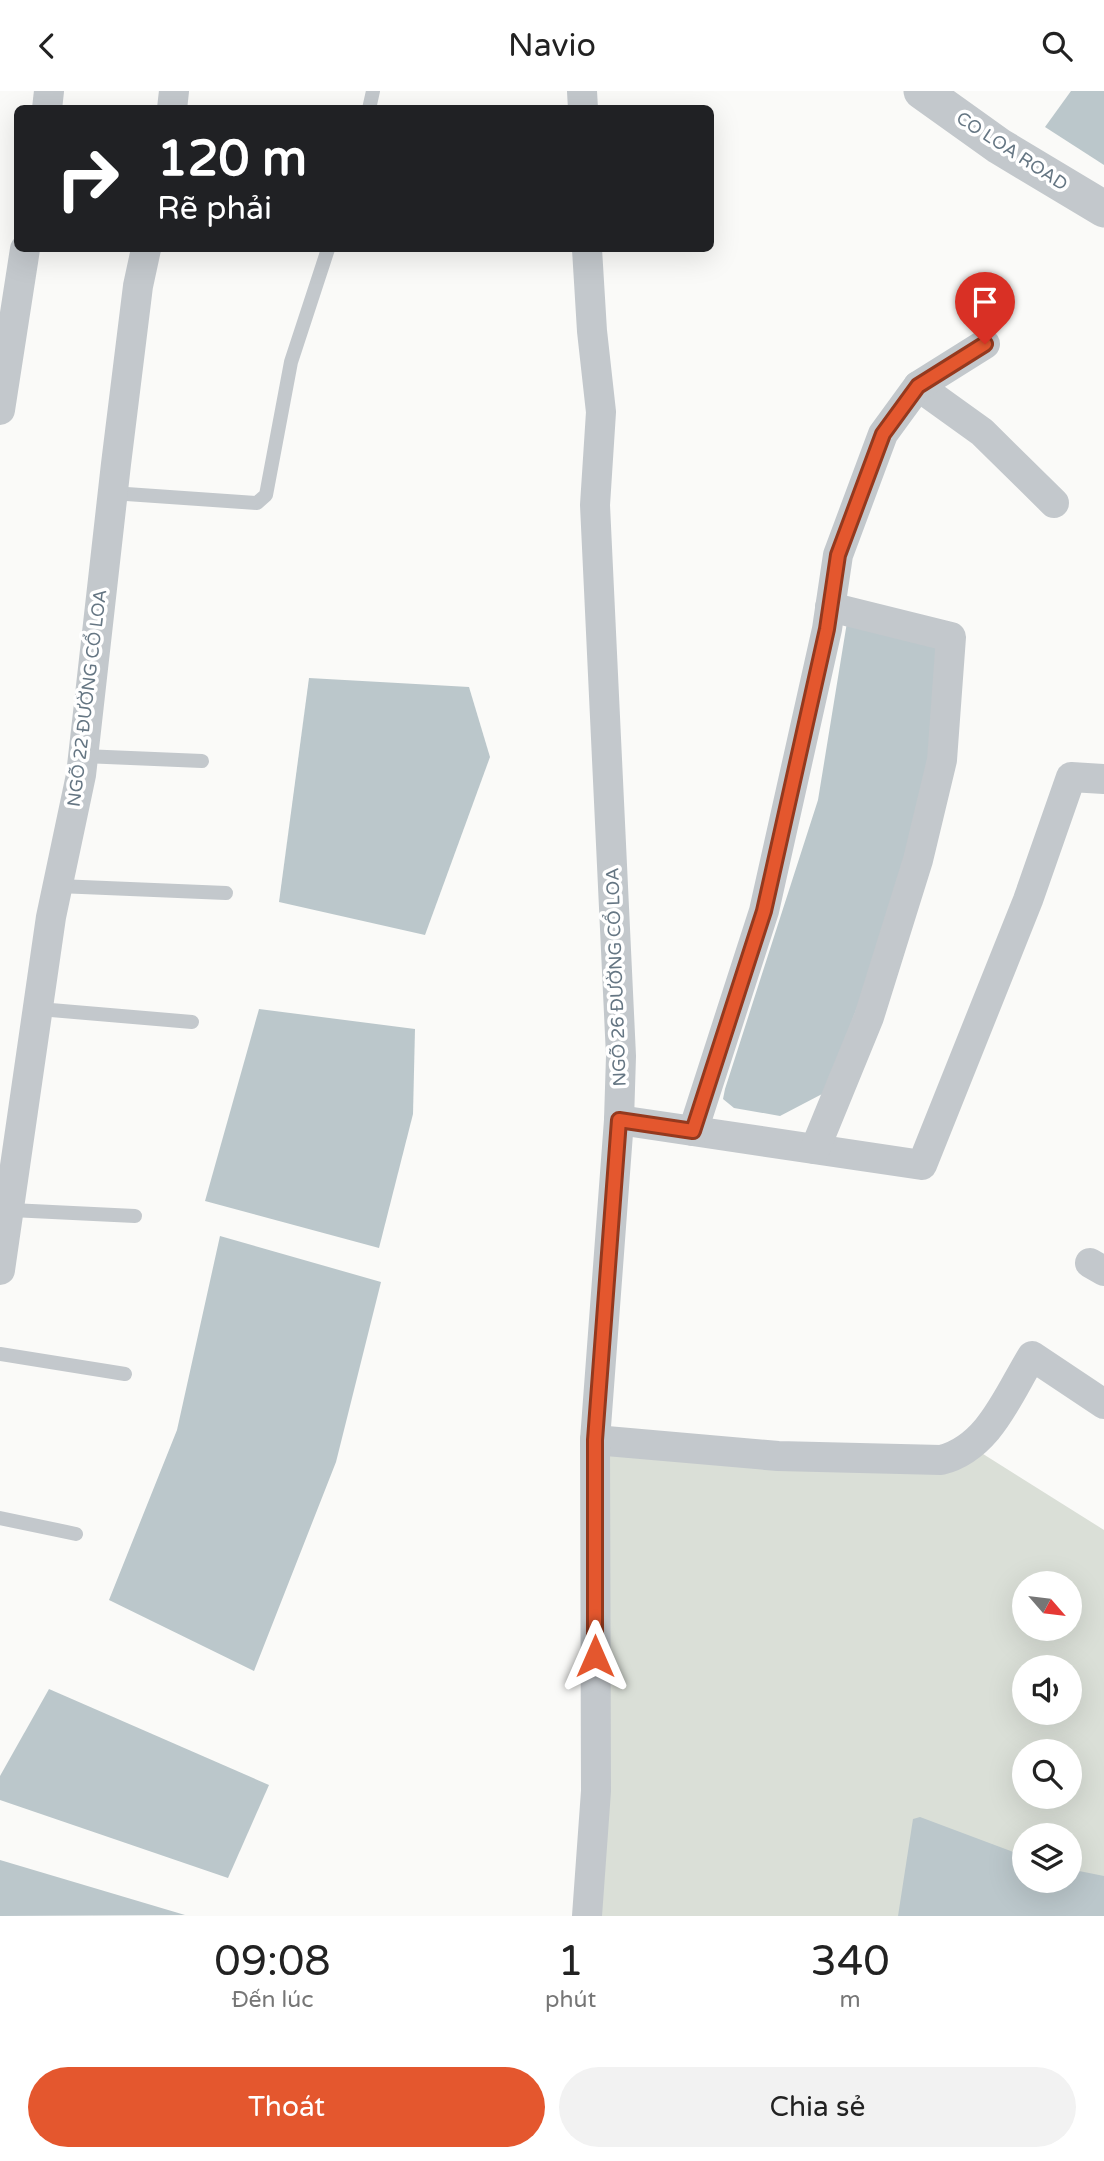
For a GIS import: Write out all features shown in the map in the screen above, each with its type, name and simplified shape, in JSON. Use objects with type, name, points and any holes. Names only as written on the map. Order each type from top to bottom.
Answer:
[{"type":"street","name":"CO LOA ROAD","points":[[922,91],[999,146],[1104,209]]},
{"type":"street","points":[[0,410],[25,252]]},
{"type":"street","name":"NGÕ 22 ĐƯỜNG CỔ LOA","points":[[0,1270],[58,886],[83,756],[112,493],[138,286],[145,252]]},
{"type":"street","name":"NGÕ 26 ĐƯỜNG CỔ LOA","points":[[587,252],[601,412],[595,505],[616,923],[619,1120],[595,1440],[596,1791],[587,1916]]},
{"type":"street","points":[[693,1131],[764,911],[794,786],[838,555],[883,434],[918,386],[985,344]]},
{"type":"street","points":[[918,386],[949,405],[982,432],[1054,503]]},
{"type":"street","points":[[814,1149],[869,1017],[918,860],[942,760],[951,637],[830,607]]},
{"type":"street","points":[[619,1120],[922,1165],[1028,900],[1071,777],[1104,779]]},
{"type":"street","points":[[595,1440],[778,1456],[941,1460],[960,1455],[982,1438],[1032,1356],[1104,1404]]},
{"type":"lane","points":[[112,493],[257,503],[266,495],[291,362],[327,252]]},
{"type":"lane","points":[[83,756],[202,761]]},
{"type":"lane","points":[[58,886],[226,893]]},
{"type":"lane","points":[[39,1009],[191,1022]]},
{"type":"lane","points":[[11,1210],[135,1216]]},
{"type":"lane","points":[[0,1354],[125,1374]]},
{"type":"lane","points":[[0,1518],[76,1534]]},
{"type":"shaded area","points":[[1071,91],[1104,91],[1104,165],[1045,127]]},
{"type":"shaded area","points":[[848,616],[940,643],[928,779],[909,873],[824,1093],[780,1116],[734,1108],[723,1099],[725,1089],[818,800]]},
{"type":"shaded area","points":[[309,678],[469,687],[490,757],[425,935],[279,902]]},
{"type":"shaded area","points":[[259,1009],[415,1029],[413,1114],[379,1248],[205,1201]]},
{"type":"shaded area","points":[[220,1236],[381,1282],[336,1462],[254,1671],[109,1600],[177,1430]]},
{"type":"shaded area","points":[[595,1440],[972,1447],[1104,1530],[1104,1916],[586,1916]]},
{"type":"shaded area","points":[[49,1689],[269,1785],[228,1878],[0,1800],[0,1776]]},
{"type":"shaded area","points":[[920,1817],[1012,1852],[1012,1893],[1082,1893],[1082,1872],[1104,1876],[1104,1916],[898,1916],[913,1819]]},
{"type":"shaded area","points":[[0,1860],[185,1915],[0,1916]]},
{"type":"route","points":[[595,1656],[595,1440],[619,1120],[693,1131],[732,1017],[764,911],[827,629],[838,555],[883,434],[918,386],[985,344]]}]
